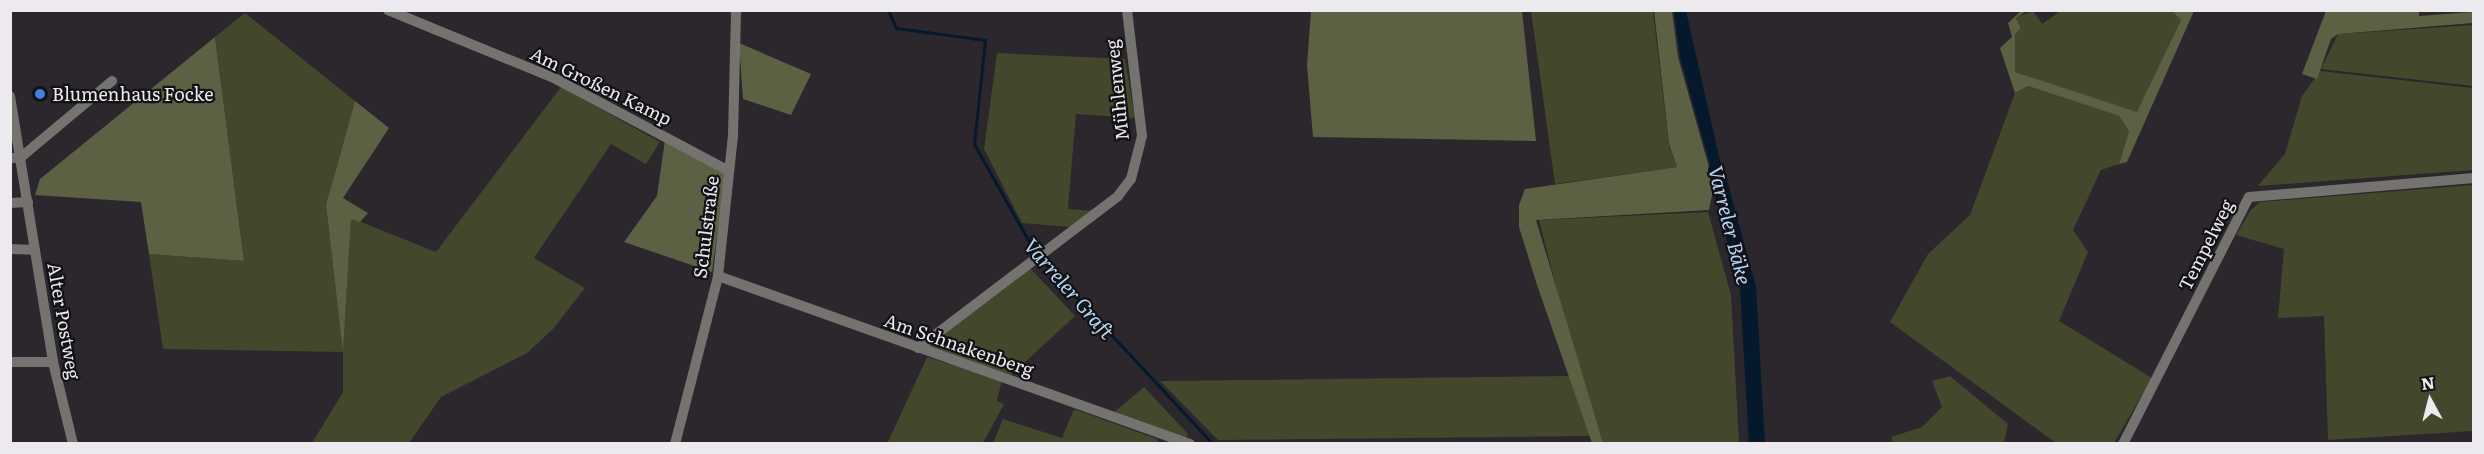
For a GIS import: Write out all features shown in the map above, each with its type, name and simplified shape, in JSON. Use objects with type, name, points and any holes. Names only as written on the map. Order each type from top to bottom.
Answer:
[{"type":"street","name":"Am Großen Kamp","points":[[388,10],[554,78],[729,171]]},
{"type":"street","name":"Schulstraße","points":[[675,444],[718,276],[729,171],[736,10]]},
{"type":"street","name":"Mühlenweg","points":[[918,348],[1118,196],[1138,161],[1142,136],[1127,10]]},
{"type":"street","points":[[15,158],[112,81]]},
{"type":"street","name":"Alter Postweg","points":[[10,96],[15,158],[28,202],[53,362],[73,444]]},
{"type":"street","name":"Tempelweg","points":[[2123,444],[2249,197],[2474,178]]},
{"type":"street","points":[[10,203],[28,202]]},
{"type":"street","points":[[10,249],[35,250]]},
{"type":"street","name":"Am Schnakenberg","points":[[718,276],[1190,444]]},
{"type":"street","points":[[10,362],[53,362]]},
{"type":"green space","points":[[2062,10],[2172,11],[2181,20],[2137,113],[2015,72],[2014,34],[2021,28],[2016,17],[2033,11],[2042,24]]},
{"type":"green space","points":[[1311,11],[1522,11],[1536,141],[1313,137],[1307,65]]},
{"type":"green space","points":[[1531,11],[1653,11],[1669,146],[1677,167],[1555,184]]},
{"type":"green space","points":[[1654,11],[1672,11],[1678,57],[1714,185],[1709,210],[1536,220],[1603,443],[1592,443],[1519,227],[1519,205],[1525,189],[1677,167],[1669,144]]},
{"type":"green space","points":[[2021,11],[2026,11],[2016,18],[2021,28],[2015,34],[2015,72],[2137,112],[2181,20],[2172,11],[2194,11],[2127,162],[2119,164],[2129,131],[2119,116],[2028,86],[2015,93],[2000,48],[2012,37],[2008,23]]},
{"type":"green space","points":[[2326,11],[2419,11],[2419,16],[2473,12],[2473,23],[2338,34],[2331,39],[2317,79],[2302,74]]},
{"type":"green space","points":[[245,13],[355,101],[326,205],[343,348],[351,218],[436,252],[561,87],[660,142],[646,164],[611,144],[534,258],[585,288],[553,329],[527,353],[441,397],[409,443],[312,443],[343,392],[343,352],[163,349],[149,254],[244,261],[215,37]]},
{"type":"green space","points":[[2473,25],[2473,86],[2321,69],[2338,34]]},
{"type":"green space","points":[[215,37],[244,261],[149,254],[141,202],[35,195],[40,179]]},
{"type":"green space","points":[[739,43],[811,74],[791,115],[743,99]]},
{"type":"green space","points":[[997,53],[1125,59],[1135,118],[1076,114],[1068,209],[1094,211],[1072,227],[1022,223],[984,149]]},
{"type":"green space","points":[[2320,71],[2473,88],[2473,170],[2258,186],[2285,154],[2302,96]]},
{"type":"green space","points":[[2028,86],[2119,116],[2129,131],[2119,164],[2101,170],[2073,230],[2088,252],[2059,321],[2152,378],[2114,443],[2056,443],[1890,322],[1928,254],[1970,215],[2015,93]]},
{"type":"green space","points":[[355,101],[389,128],[343,198],[368,213],[360,222],[351,219],[343,352],[326,205]]},
{"type":"green space","points":[[665,140],[726,173],[712,272],[624,242],[657,196]]},
{"type":"green space","points":[[2473,185],[2473,431],[2328,440],[2324,316],[2278,318],[2284,249],[2236,235],[2251,210],[2260,202]]},
{"type":"green space","points":[[1708,212],[1731,295],[1739,443],[1603,443],[1573,353],[1539,220]]},
{"type":"green space","points":[[1030,268],[1075,316],[1011,375],[924,345]]},
{"type":"green space","points":[[927,357],[1002,380],[997,401],[1004,404],[983,443],[887,444]]},
{"type":"green space","points":[[1571,376],[1590,436],[1218,440],[1160,381]]},
{"type":"green space","points":[[1950,376],[2008,424],[2004,443],[1893,443],[1891,437],[1922,427],[1942,407],[1932,381]]},
{"type":"green space","points":[[1144,387],[1188,434],[1186,438],[1113,413]]},
{"type":"green space","points":[[1074,409],[1157,439],[1158,443],[993,443],[1003,419],[1062,438]]},
{"type":"water","points":[[1674,11],[1686,11],[1725,183],[1722,191],[1716,186],[1680,57]]},
{"type":"waterway","name":"Varreler Graft","points":[[888,10],[896,28],[985,40],[974,144],[1036,254]]},
{"type":"waterway","name":"Varreler Bäke","points":[[1716,170],[1748,288],[1757,444]]},
{"type":"waterway","name":"Varreler Graft","points":[[1040,258],[1213,444]]},
{"type":"place","name":"Blumenhaus Focke","points":[[40,94]]}]
